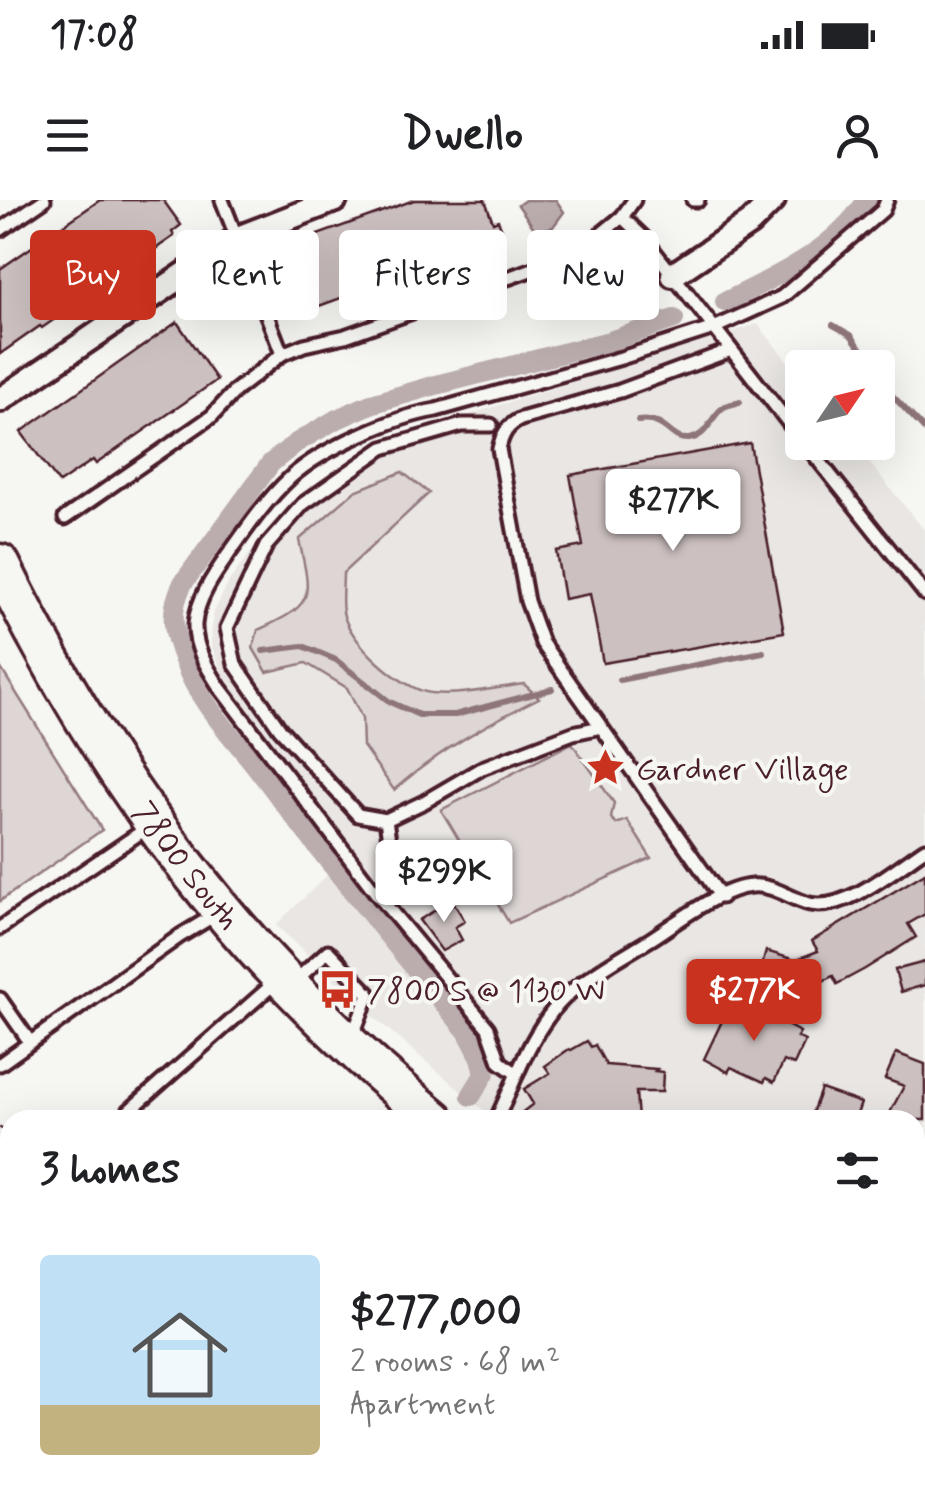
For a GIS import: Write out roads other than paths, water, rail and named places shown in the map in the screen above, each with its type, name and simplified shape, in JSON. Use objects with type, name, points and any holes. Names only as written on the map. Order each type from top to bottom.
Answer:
[{"type":"main road","name":"7800 South","points":[[0,564],[60,680],[154,824],[222,911],[285,982],[349,1046],[423,1110]]},
{"type":"street","points":[[258,230],[335,200]]},
{"type":"street","points":[[674,275],[750,223],[773,200]]},
{"type":"street","points":[[0,400],[176,280]]},
{"type":"lane","points":[[0,230],[44,200]]},
{"type":"lane","points":[[222,200],[235,230]]},
{"type":"lane","points":[[65,518],[212,416],[244,382],[282,354],[345,336],[561,259],[585,247],[622,217],[634,200]]},
{"type":"lane","points":[[517,1074],[500,1062],[488,1028],[376,892],[220,688],[200,652],[195,627],[210,582],[275,492],[294,474],[338,447],[412,414],[621,358],[714,328],[782,297],[884,210],[888,200]]},
{"type":"lane","points":[[622,217],[674,275],[785,419]]},
{"type":"lane","points":[[269,320],[282,354]]},
{"type":"lane","points":[[721,897],[536,630],[498,449],[508,428],[521,419],[620,391],[730,350]]},
{"type":"lane","points":[[491,425],[462,425],[383,448],[302,504],[266,546],[226,628],[235,664],[280,730],[358,815],[386,820],[482,768],[573,733],[601,728]]},
{"type":"lane","points":[[818,460],[925,594]]},
{"type":"lane","points":[[386,820],[390,853],[406,882]]},
{"type":"lane","points":[[0,928],[154,824]]},
{"type":"lane","points":[[501,1110],[546,1020],[575,988],[597,972],[733,890],[755,885],[813,904],[831,904],[853,896],[925,850]]},
{"type":"lane","points":[[0,1064],[180,936],[222,911]]},
{"type":"lane","points":[[128,1110],[285,982],[328,952],[369,994],[349,1046]]},
{"type":"lane","points":[[0,1000],[30,1042]]},
{"type":"waterway","points":[[725,302],[821,248],[854,218],[867,200]]},
{"type":"waterway","points":[[471,1096],[485,1073],[467,1031],[208,705],[191,678],[178,642],[175,604],[183,583],[271,463],[335,420],[371,404],[610,341],[674,319]]},
{"type":"waterway","points":[[833,325],[851,335],[862,350]]},
{"type":"waterway","points":[[895,398],[925,430]]},
{"type":"waterway","points":[[638,421],[656,422],[682,439],[689,439],[701,434],[724,407],[740,402]]},
{"type":"waterway","points":[[263,651],[303,646],[336,660],[390,702],[419,715],[455,715],[552,689]]},
{"type":"waterway","points":[[619,680],[763,652]]},
{"type":"place","name":"Gardner Village","points":[[606,768]]},
{"type":"place","name":"7800 S @ 1130 W","points":[[337,990]]}]
